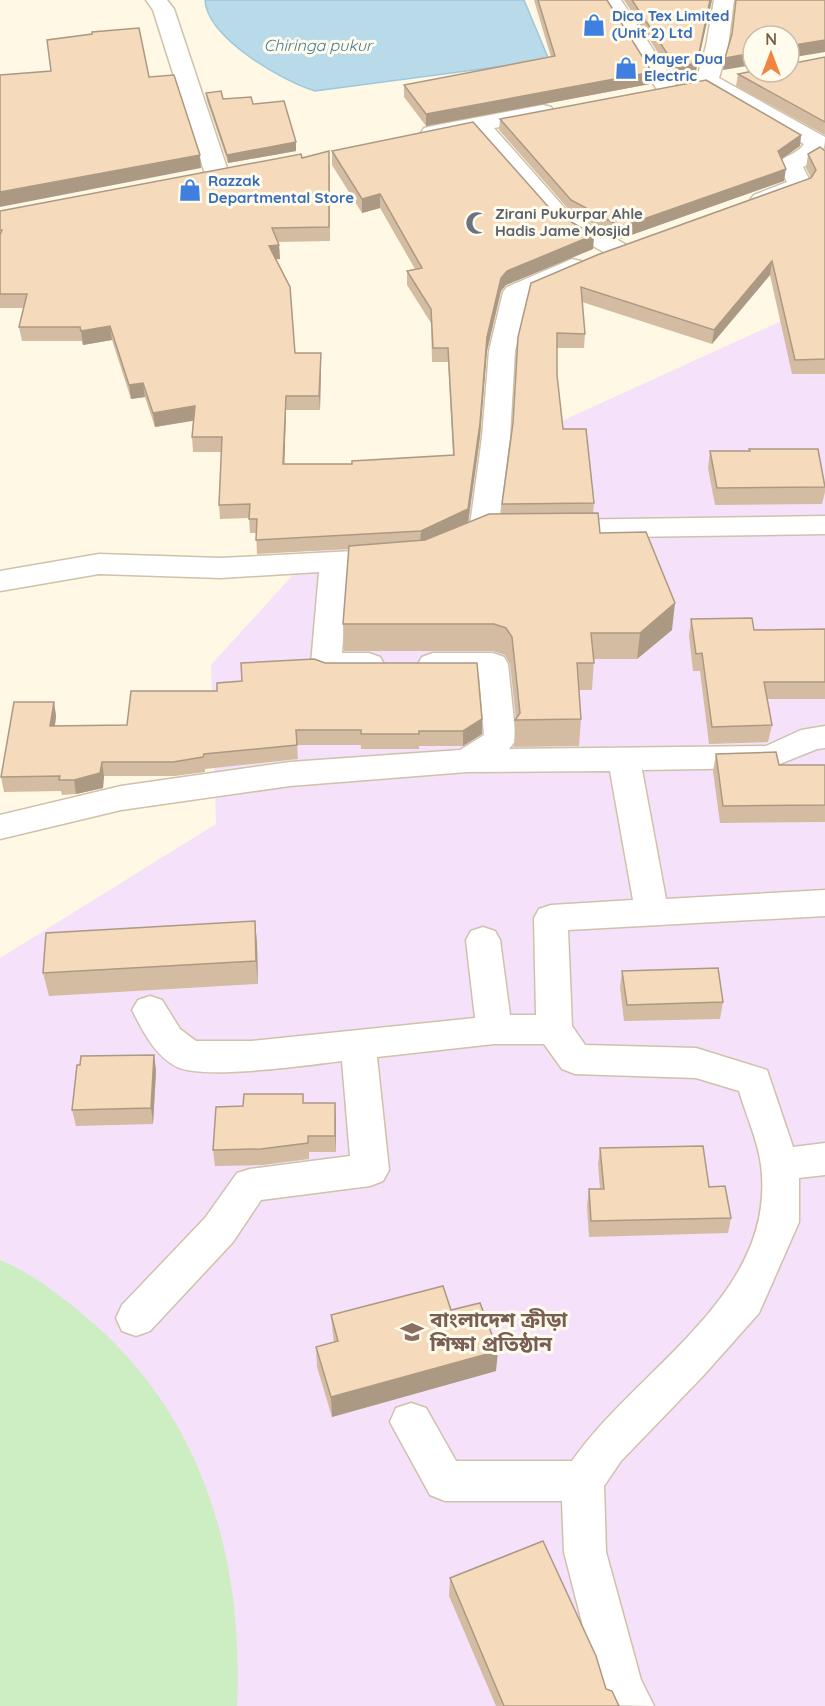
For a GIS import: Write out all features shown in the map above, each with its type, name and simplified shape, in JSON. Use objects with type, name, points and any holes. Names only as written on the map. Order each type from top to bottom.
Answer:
[{"type":"street","points":[[156,0],[163,9],[217,174]]},
{"type":"street","points":[[611,0],[656,90],[739,75]]},
{"type":"street","points":[[707,81],[717,46],[724,0]]},
{"type":"street","points":[[707,81],[817,142],[808,157],[790,164],[800,185],[736,210]]},
{"type":"street","points":[[410,137],[567,107]]},
{"type":"street","points":[[478,124],[561,218],[627,245],[566,268],[516,292],[502,351],[496,437],[507,529]]},
{"type":"street","points":[[194,179],[240,170]]},
{"type":"street","points":[[0,581],[99,564],[221,568],[424,554],[507,529],[825,525]]},
{"type":"street","points":[[334,562],[326,664],[493,664],[500,740],[466,761]]},
{"type":"street","points":[[0,827],[121,798],[290,774],[466,761],[771,757],[812,738],[825,737]]},
{"type":"street","points":[[624,759],[652,913]]},
{"type":"street","points":[[631,1706],[621,1689],[585,1552],[583,1481],[606,1447],[689,1363],[745,1300],[780,1222],[780,1166],[754,1082],[696,1063],[575,1059],[554,1029],[551,918],[825,903]]},
{"type":"street","points":[[483,940],[494,1030]]},
{"type":"street","points":[[150,1010],[167,1039],[189,1056],[251,1056],[494,1030],[554,1029]]},
{"type":"street","points":[[136,1318],[219,1230],[250,1185],[370,1170],[358,1043]]},
{"type":"street","points":[[780,1166],[825,1159]]},
{"type":"street","points":[[411,1422],[445,1481],[583,1481]]},
{"type":"shaded area","name":"বাংলাদেশ ক্রীড়া শিক্ষা প্রতিষ্ঠান","points":[[825,301],[825,1706],[0,1706],[0,958],[216,824],[211,665],[342,521]]},
{"type":"green space","points":[[0,1260],[32,1276],[52,1290],[80,1312],[122,1351],[157,1393],[185,1439],[206,1489],[222,1541],[232,1594],[237,1650],[237,1706],[0,1706]]},
{"type":"water","name":"Chiringa pukur","points":[[205,0],[524,0],[549,60],[315,91],[266,68],[232,43],[218,29],[209,14]]},
{"type":"building","points":[[538,0],[607,0],[652,72],[426,114],[404,85],[555,56]]},
{"type":"building","points":[[632,0],[710,0],[697,63],[676,67]]},
{"type":"building","points":[[736,0],[825,0],[825,40],[801,44],[801,24],[741,24],[741,55],[725,58],[732,34]]},
{"type":"building","points":[[139,28],[149,77],[174,75],[200,155],[0,192],[0,75],[51,71],[47,40],[92,34],[92,32]]},
{"type":"building","points":[[825,57],[825,122],[756,84],[801,84],[801,62]]},
{"type":"building","points":[[706,80],[801,135],[778,151],[786,169],[621,227],[571,200],[500,119]]},
{"type":"building","points":[[221,91],[223,99],[251,97],[253,104],[284,101],[296,142],[227,155],[206,93]]},
{"type":"building","points":[[473,122],[552,211],[594,235],[507,271],[501,278],[487,337],[480,423],[468,509],[421,531],[256,540],[257,519],[249,519],[250,504],[219,505],[222,437],[192,437],[195,406],[153,413],[143,383],[129,385],[110,326],[81,331],[80,327],[19,327],[27,294],[0,294],[0,235],[2,230],[0,230],[0,211],[301,154],[302,158],[329,151],[329,227],[272,228],[279,245],[269,246],[290,287],[295,353],[321,353],[319,396],[286,396],[283,464],[352,464],[352,461],[454,455],[448,348],[433,348],[431,309],[407,271],[422,268],[380,194],[362,199],[332,151]]},
{"type":"building","points":[[820,147],[825,151],[825,359],[795,360],[772,261],[714,330],[581,287],[585,334],[557,333],[557,375],[563,429],[586,429],[594,503],[502,504],[513,423],[518,337],[531,283],[597,255],[811,178],[816,170],[808,154]]},
{"type":"building","points":[[749,449],[818,449],[825,487],[717,488],[710,451],[750,451]]},
{"type":"building","points":[[598,513],[600,533],[646,532],[675,603],[640,633],[591,633],[594,663],[577,663],[581,719],[515,720],[520,713],[512,637],[506,628],[494,624],[343,624],[349,546],[425,540],[489,514]]},
{"type":"building","points":[[752,618],[754,630],[825,629],[825,682],[764,682],[772,725],[712,727],[702,653],[696,654],[691,619]]},
{"type":"building","points":[[314,659],[325,663],[477,663],[482,719],[463,731],[419,731],[419,734],[361,734],[361,730],[296,730],[297,745],[204,754],[203,757],[173,762],[102,762],[100,773],[74,780],[59,780],[60,776],[1,777],[14,702],[54,702],[50,726],[127,725],[131,691],[217,691],[217,683],[242,681],[241,663]]},
{"type":"building","points":[[776,752],[779,765],[825,765],[825,805],[723,806],[716,754]]},
{"type":"building","points":[[255,921],[256,961],[43,973],[46,933]]},
{"type":"building","points":[[718,968],[723,1002],[627,1005],[622,971]]},
{"type":"building","points":[[154,1055],[151,1108],[72,1110],[77,1065],[80,1065],[81,1056]]},
{"type":"building","points":[[244,1094],[303,1094],[303,1103],[335,1103],[335,1136],[308,1136],[308,1143],[261,1149],[213,1150],[216,1107],[243,1106]]},
{"type":"building","points":[[703,1146],[709,1187],[725,1186],[731,1218],[591,1221],[589,1189],[604,1189],[600,1148]]},
{"type":"building","points":[[443,1286],[451,1310],[480,1303],[498,1351],[331,1397],[316,1347],[338,1341],[331,1315]]},
{"type":"building","points":[[543,1541],[596,1656],[606,1689],[612,1691],[619,1706],[504,1706],[450,1578]]},
{"type":"place","name":"Dica Tex Limited (Unit 2) Ltd","points":[[594,25]]},
{"type":"place","name":"Mayer Dua Electric","points":[[626,68]]},
{"type":"place","name":"Razzak Departmental Store","points":[[190,190]]},
{"type":"place","name":"Zirani Pukurpar Ahle Hadis Jame Mosjid","points":[[477,223]]},
{"type":"place","name":"বাংলাদেশ ক্রীড়া শিক্ষা প্রতিষ্ঠান","points":[[412,1332]]}]
